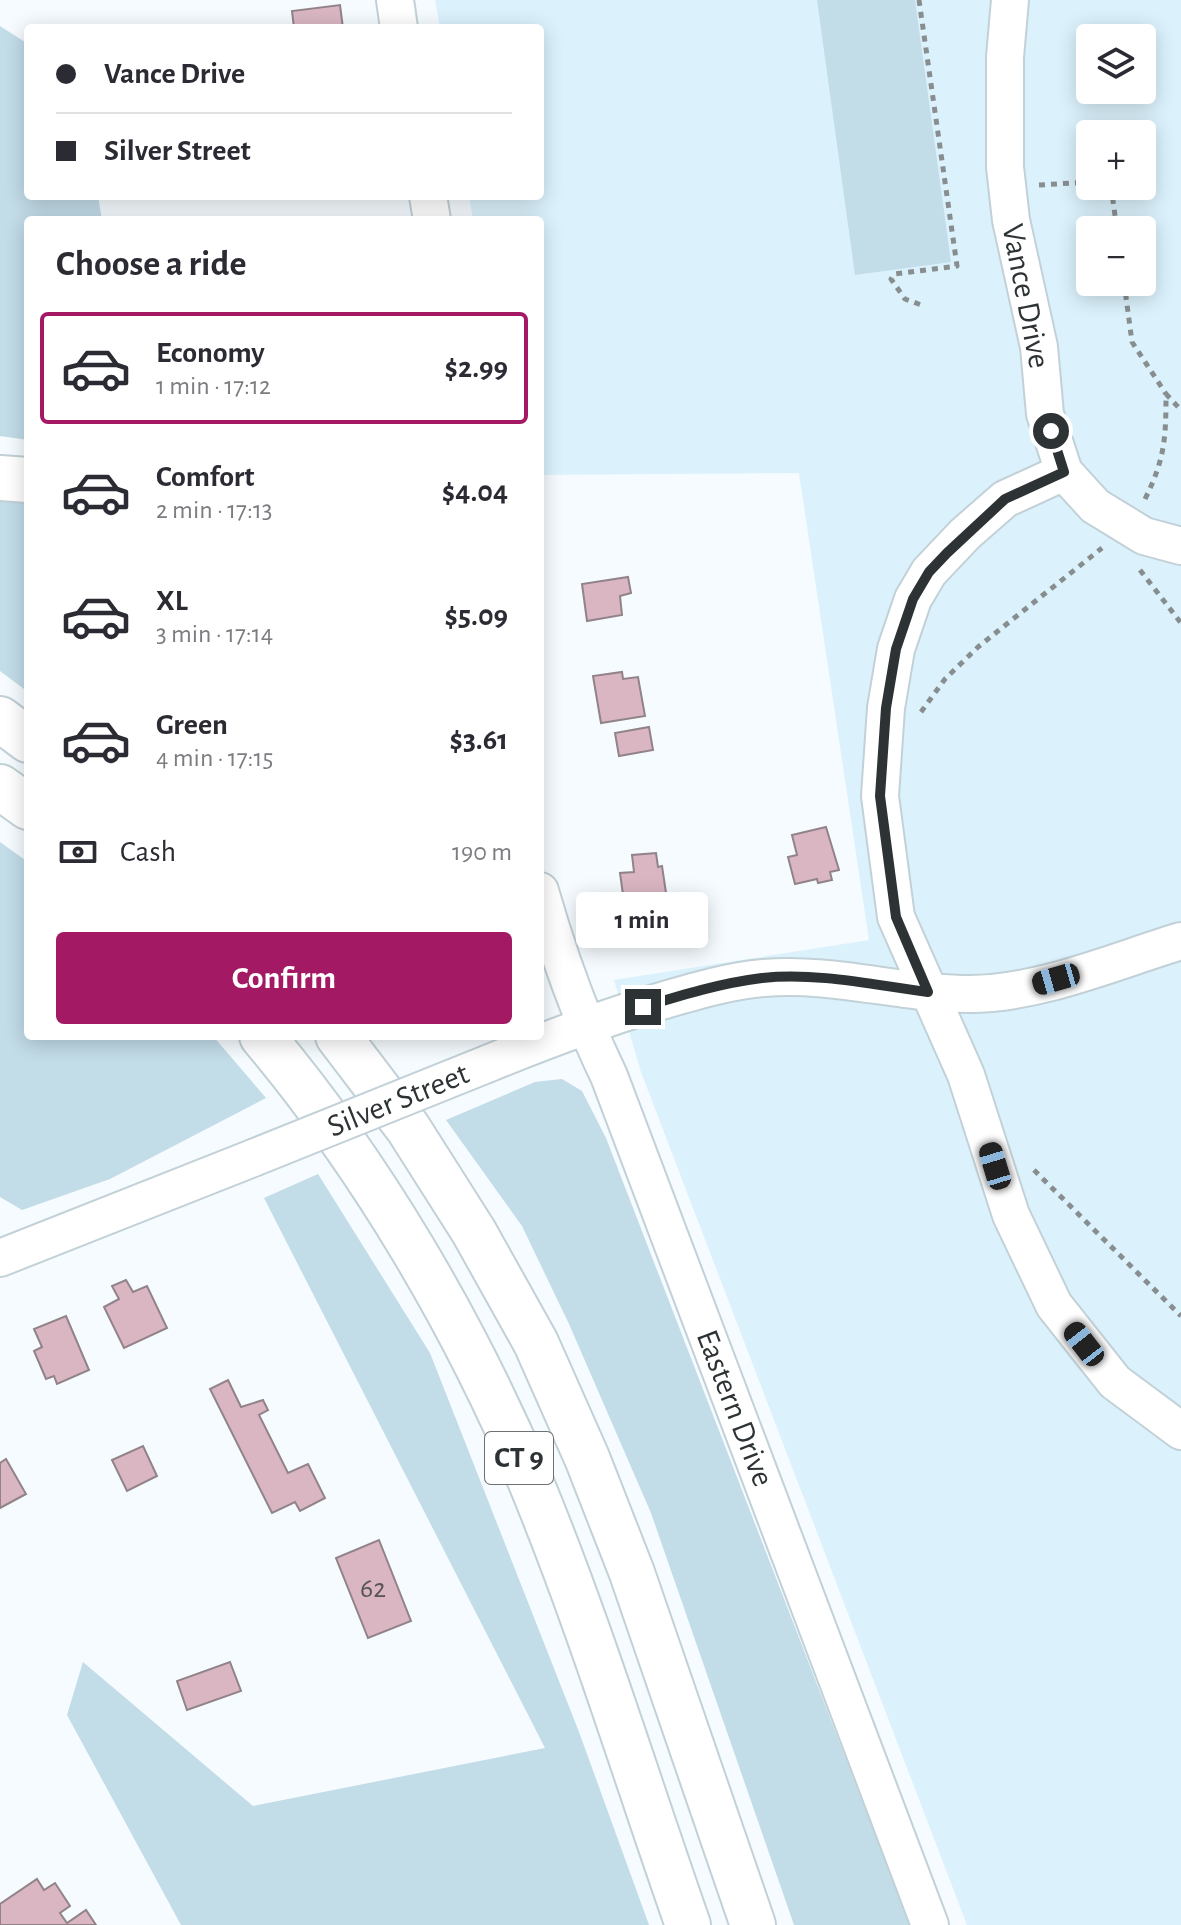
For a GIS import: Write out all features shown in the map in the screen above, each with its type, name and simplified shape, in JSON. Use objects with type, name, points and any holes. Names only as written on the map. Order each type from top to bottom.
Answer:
[{"type":"highway","points":[[0,478],[24,480]]},
{"type":"highway","points":[[0,719],[24,737]]},
{"type":"highway","points":[[0,787],[24,804]]},
{"type":"highway","name":"CT 9","points":[[265,1040],[353,1158],[423,1268],[480,1373],[529,1479],[570,1583],[688,1925]]},
{"type":"highway","name":"CT 9","points":[[341,1040],[408,1128],[474,1232],[536,1343],[587,1458],[632,1573],[753,1925]]},
{"type":"street","points":[[395,0],[398,24]]},
{"type":"street","name":"Vance Drive","points":[[1010,0],[1005,57],[1007,187],[1011,220],[1039,347],[1045,414],[1064,472]]},
{"type":"street","points":[[1181,546],[1120,532],[1064,472],[1005,499],[929,572],[913,599],[896,649],[886,708],[880,796],[896,917],[966,1075],[1011,1215],[1054,1305],[1115,1382],[1181,1431]]},
{"type":"street","name":"Eastern Drive","points":[[544,905],[563,971],[609,1076],[930,1925]]},
{"type":"street","name":"Silver Street","points":[[0,1258],[585,1024],[701,989],[765,978],[822,978],[928,992],[973,994],[1032,986],[1181,941]]},
{"type":"path","points":[[919,0],[957,266],[895,274],[891,279],[905,299],[924,306]]},
{"type":"path","points":[[1007,187],[1076,183]]},
{"type":"path","points":[[1126,296],[1132,342],[1166,394],[1181,410]]},
{"type":"path","points":[[917,721],[945,679],[978,647],[1120,532],[1140,509],[1159,471],[1166,437],[1166,394]]},
{"type":"path","points":[[1120,532],[1181,623]]},
{"type":"path","points":[[1030,1166],[1181,1316]]},
{"type":"shaded area","points":[[435,0],[1181,0],[1181,1925],[967,1925],[641,1072],[614,980],[869,940],[799,473],[544,475],[544,216],[472,216],[470,200],[544,200],[544,24],[439,24]]},
{"type":"shaded area","points":[[817,0],[915,0],[951,262],[855,275]]},
{"type":"shaded area","points":[[0,26],[24,41],[24,200],[99,200],[101,216],[24,216],[24,439],[0,436]]},
{"type":"shaded area","points":[[0,483],[24,486],[24,689],[0,671]]},
{"type":"shaded area","points":[[0,842],[24,859],[24,1040],[216,1040],[266,1098],[110,1179],[22,1210],[0,1197]]},
{"type":"shaded area","points":[[562,1079],[582,1091],[606,1138],[910,1925],[794,1925],[651,1513],[569,1324],[522,1226],[446,1120],[535,1082]]},
{"type":"shaded area","points":[[318,1174],[430,1353],[579,1732],[649,1925],[181,1925],[67,1715],[83,1662],[253,1806],[545,1748],[264,1198]]},
{"type":"building","points":[[340,5],[342,24],[294,24],[292,11]]},
{"type":"building","points":[[628,577],[631,593],[620,596],[622,615],[587,621],[582,584]]},
{"type":"building","points":[[622,672],[623,679],[638,677],[645,716],[601,723],[593,676]]},
{"type":"building","points":[[649,727],[653,750],[619,756],[615,733]]},
{"type":"building","points":[[826,827],[839,870],[830,872],[832,880],[818,883],[817,879],[795,884],[788,857],[797,855],[792,835]]},
{"type":"building","points":[[656,853],[658,867],[662,866],[669,913],[643,916],[644,922],[627,924],[620,873],[634,872],[632,855]]},
{"type":"building","points":[[126,1280],[133,1292],[147,1286],[167,1328],[124,1348],[104,1307],[119,1299],[112,1286]]},
{"type":"building","points":[[66,1316],[89,1370],[57,1384],[54,1376],[46,1379],[34,1351],[42,1347],[34,1329]]},
{"type":"building","points":[[228,1380],[241,1407],[263,1400],[268,1410],[259,1415],[288,1473],[308,1464],[325,1498],[300,1511],[295,1502],[272,1513],[210,1389]]},
{"type":"building","points":[[143,1446],[157,1476],[127,1491],[112,1460]]},
{"type":"building","points":[[6,1459],[26,1494],[0,1508],[0,1463]]},
{"type":"building","points":[[379,1540],[411,1621],[368,1638],[336,1558]]},
{"type":"building","points":[[230,1662],[241,1691],[187,1710],[177,1681]]},
{"type":"building","points":[[37,1879],[44,1890],[55,1883],[70,1906],[60,1913],[67,1923],[86,1910],[96,1925],[0,1925],[0,1904]]},
{"type":"route","points":[[643,1007],[701,989],[765,978],[822,978],[928,992],[896,917],[880,796],[886,708],[896,649],[913,599],[929,572],[965,534],[1005,499],[1064,472],[1051,431]]}]
